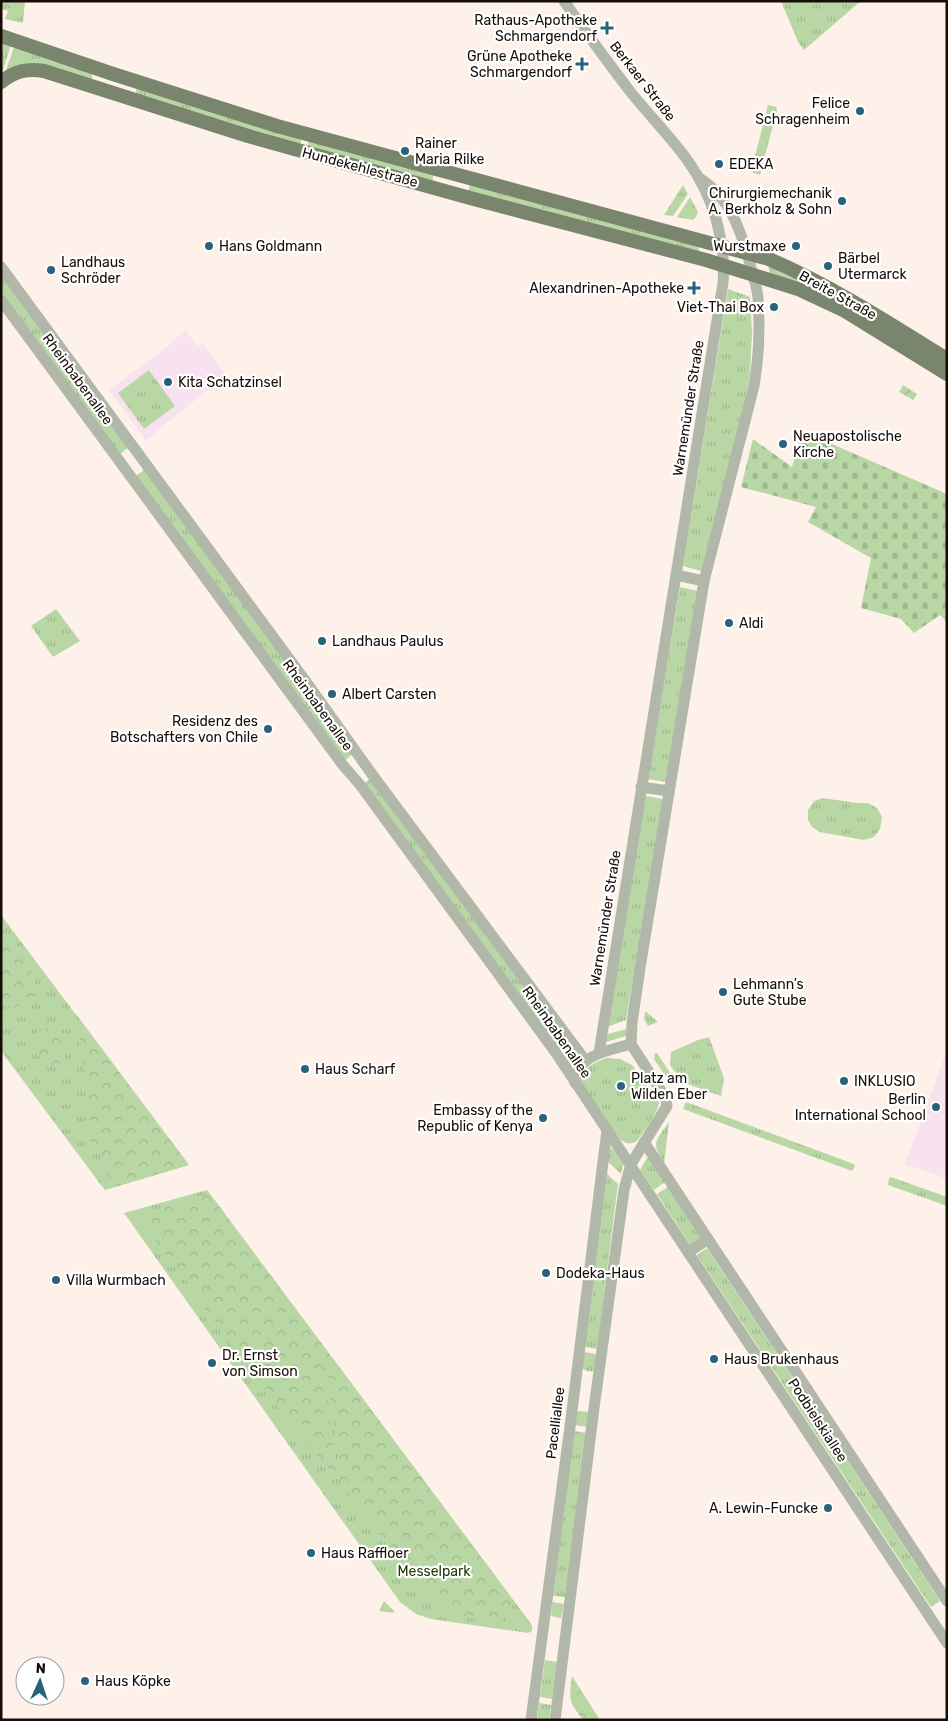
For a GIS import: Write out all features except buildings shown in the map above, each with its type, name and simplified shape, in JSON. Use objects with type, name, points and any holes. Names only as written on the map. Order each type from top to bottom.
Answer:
[{"type":"main road","name":"Hundekehlestraße","points":[[1,36],[113,74],[278,126],[631,223],[723,246]]},
{"type":"main road","name":"Hundekehlestraße","points":[[1,82],[13,73],[22,70],[44,71],[302,151],[724,266]]},
{"type":"main road","name":"Breite Straße","points":[[723,246],[747,252],[780,264],[849,298],[947,360]]},
{"type":"main road","name":"Breite Straße","points":[[724,266],[798,289],[828,302],[864,321],[947,374]]},
{"type":"street","name":"Berkaer Straße","points":[[564,1],[630,91],[686,159],[699,178],[716,219],[723,246]]},
{"type":"street","name":"Berkaer Straße","points":[[699,178],[708,184],[724,201],[736,222],[753,275]]},
{"type":"street","name":"Warnemünder Straße","points":[[599,1053],[723,283],[723,246]]},
{"type":"street","name":"Rheinbabenallee","points":[[1,267],[585,1060]]},
{"type":"street","points":[[555,1720],[624,1190],[631,1164],[665,1110],[665,1097],[631,1044],[638,977],[704,581],[757,370],[758,295],[753,275]]},
{"type":"street","name":"Rheinbabenallee","points":[[1,300],[556,1052],[607,1130]]},
{"type":"street","points":[[676,575],[704,581]]},
{"type":"street","points":[[641,787],[670,791]]},
{"type":"street","points":[[575,1083],[578,1070],[585,1060],[599,1053],[631,1044]]},
{"type":"street","points":[[607,1130],[631,1164]]},
{"type":"street","name":"Pacelliallee","points":[[531,1720],[607,1130]]},
{"type":"street","name":"Podbielskiallee","points":[[644,1142],[947,1601]]},
{"type":"street","name":"Podbielskiallee","points":[[631,1164],[947,1644]]},
{"type":"street","points":[[689,1252],[708,1239]]},
{"type":"shaded area","name":"Kita Schatzinsel","points":[[185,330],[198,346],[203,344],[226,375],[146,440],[109,390],[163,350]]},
{"type":"shaded area","name":"Berlin International School","points":[[947,1050],[947,1179],[905,1164]]},
{"type":"green space","points":[[1,1],[25,1],[23,23],[5,19],[8,11],[1,9]]},
{"type":"green space","points":[[781,1],[861,1],[804,50],[798,42]]},
{"type":"green space","points":[[1,42],[11,45],[1,76]]},
{"type":"green space","points":[[14,47],[92,73],[92,81],[5,73]]},
{"type":"green space","points":[[136,87],[302,138],[300,145],[136,95]]},
{"type":"green space","points":[[768,105],[776,107],[777,110],[760,175],[751,172]]},
{"type":"green space","points":[[309,140],[434,174],[432,182],[307,147]]},
{"type":"green space","points":[[470,184],[698,246],[700,253],[468,192]]},
{"type":"green space","points":[[683,185],[688,194],[673,216],[664,215]]},
{"type":"green space","points":[[690,197],[698,212],[696,217],[693,220],[677,217]]},
{"type":"green space","points":[[768,266],[798,277],[840,302],[809,287],[770,273]]},
{"type":"green space","points":[[1,274],[129,447],[120,454],[1,293]]},
{"type":"green space","points":[[728,289],[750,297],[752,332],[750,375],[745,405],[701,571],[683,566]]},
{"type":"green space","points":[[149,370],[175,406],[144,429],[118,393]]},
{"type":"green space","points":[[903,385],[917,394],[913,400],[899,392]]},
{"type":"green space","points":[[802,431],[947,494],[947,622],[940,615],[914,633],[901,619],[861,608],[871,558],[808,522],[816,507],[741,487],[753,439],[792,467]]},
{"type":"green space","points":[[145,469],[353,754],[345,760],[136,476]]},
{"type":"green space","points":[[680,587],[698,591],[666,782],[648,779]]},
{"type":"green space","points":[[56,609],[80,641],[53,657],[31,626]]},
{"type":"green space","points":[[371,778],[569,1046],[560,1050],[364,784]]},
{"type":"green space","points":[[645,796],[663,799],[626,1020],[607,1027]]},
{"type":"green space","points":[[822,798],[868,803],[877,808],[882,817],[880,829],[874,837],[864,840],[820,832],[812,827],[808,820],[808,810],[814,801]]},
{"type":"green space","points":[[1,915],[189,1165],[105,1190],[101,1185],[1,1051]]},
{"type":"green space","points":[[1,932],[25,960],[31,971],[36,989],[37,995],[26,1003],[25,1001],[14,1008],[1,1005]]},
{"type":"green space","points":[[645,1011],[658,1022],[648,1026],[644,1019]]},
{"type":"green space","points":[[76,1014],[189,1165],[111,1188],[102,1158],[91,1142],[86,1082]]},
{"type":"green space","points":[[45,1028],[51,1030],[59,1038],[63,1048],[63,1066],[58,1068],[41,1058],[35,1049],[34,1044],[39,1030]]},
{"type":"green space","points":[[626,1029],[626,1036],[606,1042],[605,1035]]},
{"type":"green space","points":[[709,1037],[724,1078],[721,1096],[682,1082],[670,1065],[671,1052]]},
{"type":"green space","points":[[573,1052],[578,1059],[572,1067],[564,1057]]},
{"type":"green space","points":[[655,1053],[657,1053],[675,1080],[666,1077],[654,1059]]},
{"type":"green space","points":[[607,1058],[620,1059],[632,1065],[659,1103],[645,1130],[633,1143],[627,1143],[619,1139],[582,1085],[582,1075],[588,1067]]},
{"type":"green space","points":[[686,1102],[854,1164],[855,1166],[852,1171],[683,1109]]},
{"type":"green space","points":[[669,1122],[664,1164],[657,1151],[656,1142]]},
{"type":"green space","points":[[612,1148],[623,1164],[621,1174],[608,1162],[609,1150]]},
{"type":"green space","points":[[647,1158],[649,1158],[665,1182],[654,1190],[640,1170]]},
{"type":"green space","points":[[607,1174],[618,1184],[597,1349],[585,1347]]},
{"type":"green space","points":[[891,1177],[947,1197],[947,1206],[888,1185],[889,1178]]},
{"type":"green space","points":[[668,1187],[702,1238],[690,1245],[657,1194]]},
{"type":"green space","name":"Messelpark","points":[[207,1190],[532,1625],[532,1631],[528,1633],[431,1619],[416,1614],[400,1602],[124,1213]]},
{"type":"green space","points":[[210,1194],[321,1343],[337,1479],[281,1411],[177,1268],[135,1216]]},
{"type":"green space","points":[[707,1248],[940,1601],[931,1607],[697,1255]]},
{"type":"green space","points":[[325,1348],[513,1600],[500,1623],[468,1618],[456,1614],[432,1598],[341,1485]]},
{"type":"green space","points":[[584,1352],[596,1354],[594,1371],[582,1368]]},
{"type":"green space","points":[[578,1411],[588,1412],[587,1427],[575,1425]]},
{"type":"green space","points":[[574,1431],[586,1433],[565,1597],[553,1596]]},
{"type":"green space","points":[[384,1601],[394,1611],[394,1613],[379,1611]]},
{"type":"green space","points":[[552,1602],[564,1604],[561,1618],[551,1616]]},
{"type":"green space","points":[[545,1660],[557,1662],[552,1699],[540,1697]]},
{"type":"green space","points":[[572,1676],[600,1720],[583,1720],[572,1704],[570,1695]]},
{"type":"green space","points":[[539,1703],[551,1705],[549,1720],[537,1720]]},
{"type":"place","name":"Rathaus-Apotheke Schmargendorf","points":[[607,28]]},
{"type":"place","name":"Grüne Apotheke Schmargendorf","points":[[582,64]]},
{"type":"place","name":"Felice Schragenheim","points":[[860,111]]},
{"type":"place","name":"Rainer Maria Rilke","points":[[405,151]]},
{"type":"place","name":"EDEKA","points":[[719,164]]},
{"type":"place","name":"Chirurgiemechanik A. Berkholz & Sohn","points":[[842,201]]},
{"type":"place","name":"Hans Goldmann","points":[[209,246]]},
{"type":"place","name":"Wurstmaxe","points":[[796,246]]},
{"type":"place","name":"Bärbel Utermarck","points":[[828,266]]},
{"type":"place","name":"Landhaus Schröder","points":[[51,270]]},
{"type":"place","name":"Alexandrinen-Apotheke","points":[[694,288]]},
{"type":"place","name":"Viet-Thai Box","points":[[774,307]]},
{"type":"place","name":"Kita Schatzinsel","points":[[168,382]]},
{"type":"place","name":"Neuapostolische Kirche","points":[[783,444]]},
{"type":"place","name":"Aldi","points":[[729,623]]},
{"type":"place","name":"Landhaus Paulus","points":[[322,641]]},
{"type":"place","name":"Albert Carsten","points":[[332,694]]},
{"type":"place","name":"Residenz des Botschafters von Chile","points":[[268,729]]},
{"type":"place","name":"Lehmann’s Gute Stube","points":[[723,992]]},
{"type":"place","name":"Haus Scharf","points":[[305,1069]]},
{"type":"place","name":"INKLUSIO","points":[[844,1081]]},
{"type":"place","name":"Platz am Wilden Eber","points":[[621,1086]]},
{"type":"place","name":"Berlin International School","points":[[936,1107]]},
{"type":"place","name":"Embassy of the Republic of Kenya","points":[[543,1118]]},
{"type":"place","name":"Dodeka-Haus","points":[[546,1273]]},
{"type":"place","name":"Villa Wurmbach","points":[[56,1280]]},
{"type":"place","name":"Haus Brukenhaus","points":[[714,1359]]},
{"type":"place","name":"Dr. Ernst von Simson","points":[[212,1363]]},
{"type":"place","name":"A. Lewin-Funcke","points":[[828,1508]]},
{"type":"place","name":"Haus Raffloer","points":[[311,1553]]},
{"type":"place","name":"Haus Köpke","points":[[85,1681]]}]
